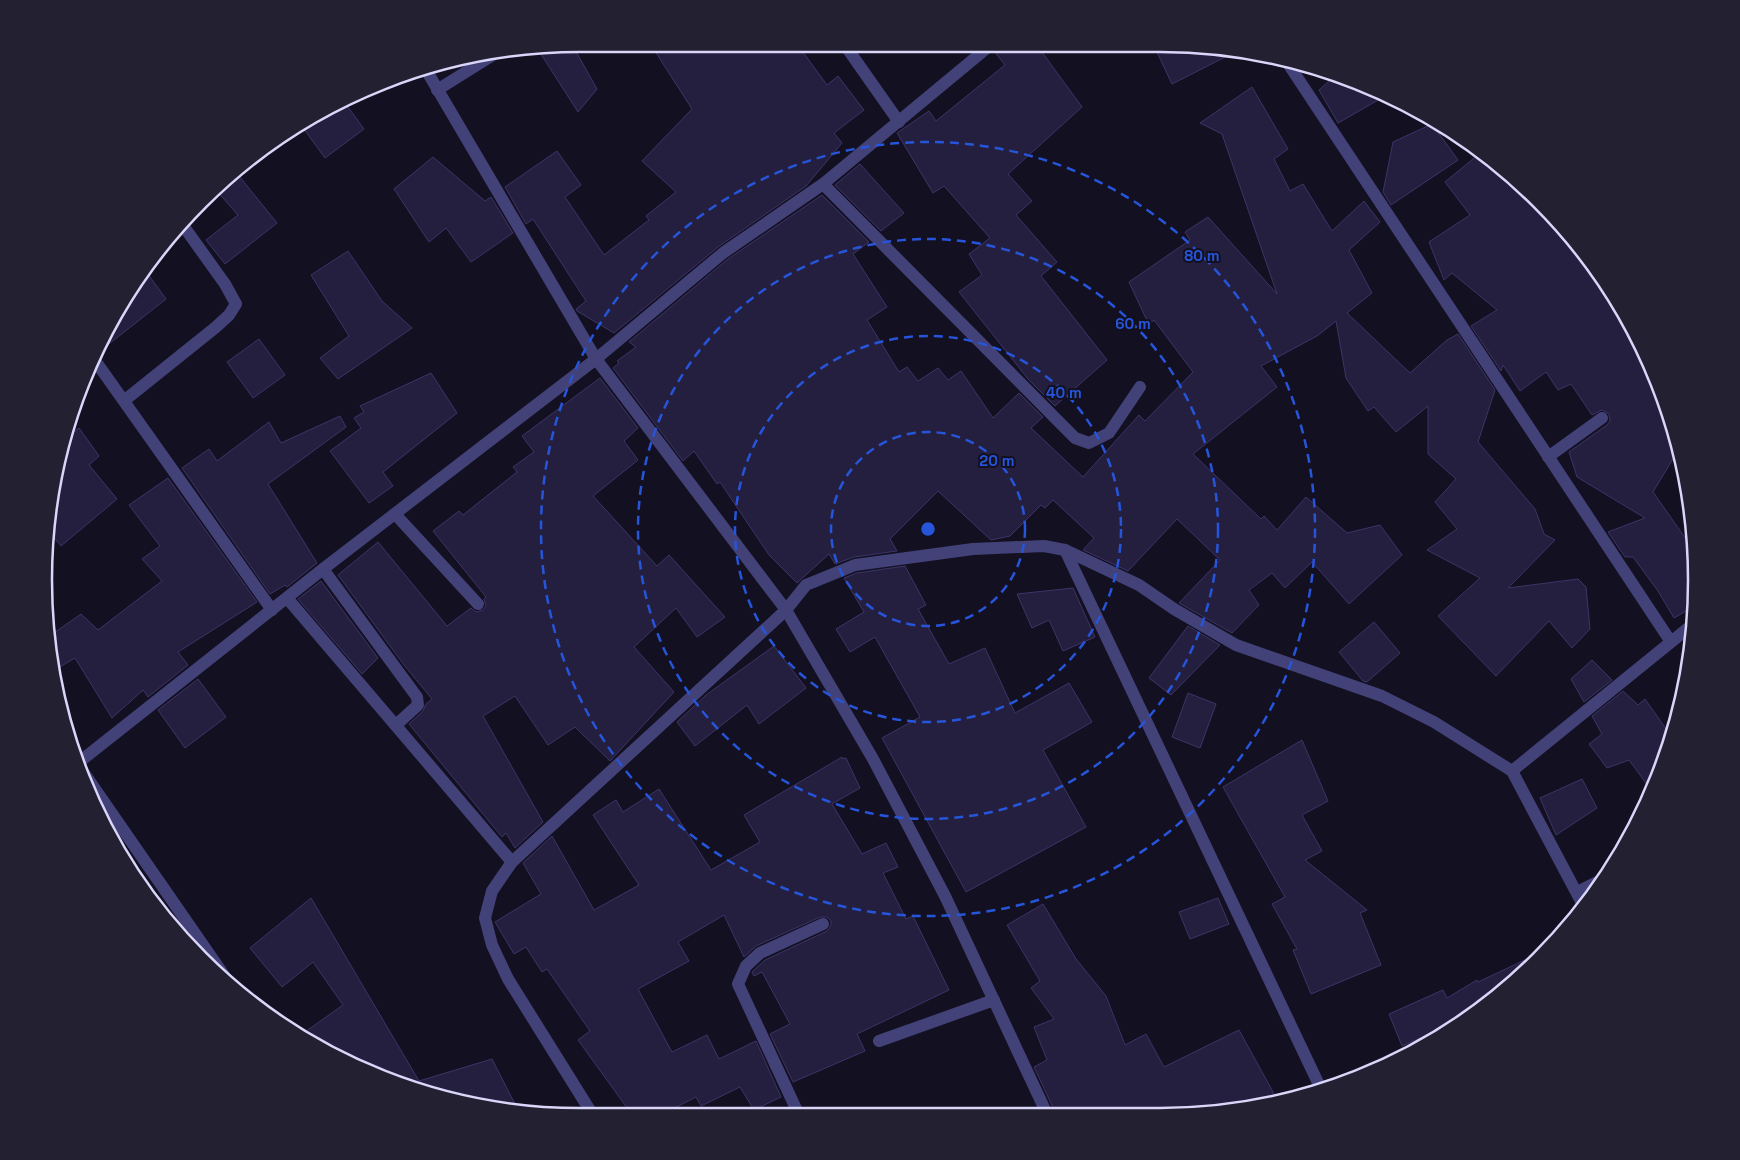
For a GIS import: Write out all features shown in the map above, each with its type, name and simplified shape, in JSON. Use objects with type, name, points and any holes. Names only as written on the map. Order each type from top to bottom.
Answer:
[{"type":"street","points":[[850,52],[899,122]]},
{"type":"street","points":[[84,759],[394,514],[596,359],[723,253],[823,184],[981,52]]},
{"type":"street","points":[[437,90],[481,62]]},
{"type":"street","points":[[1292,69],[1671,642]]},
{"type":"street","points":[[428,74],[596,359],[786,610],[882,776],[945,896],[1044,1108]]},
{"type":"street","points":[[823,184],[1075,438],[1089,443],[1109,433],[1140,387]]},
{"type":"street","points":[[125,400],[230,315],[236,304],[225,284],[186,229]]},
{"type":"street","points":[[99,365],[272,610]]},
{"type":"street","points":[[1548,457],[1602,418]]},
{"type":"street","points":[[394,514],[478,604]]},
{"type":"street","points":[[589,1108],[508,979],[492,945],[485,918],[492,891],[512,862],[786,610],[806,585],[855,565],[973,549],[1044,546],[1065,550],[1138,585],[1174,609],[1236,645],[1382,696],[1434,722],[1512,771],[1580,899]]},
{"type":"street","points":[[1065,550],[1318,1084]]},
{"type":"street","points":[[324,569],[418,697],[418,705],[396,725]]},
{"type":"street","points":[[287,598],[512,862]]},
{"type":"street","points":[[1512,771],[1685,631]]},
{"type":"street","points":[[98,793],[212,957]]},
{"type":"street","points":[[1577,892],[1590,885]]},
{"type":"street","points":[[796,1108],[738,984],[746,966],[760,953],[822,924]]},
{"type":"street","points":[[879,1041],[994,1000]]},
{"type":"building","points":[[576,52],[597,89],[578,112],[541,54]]},
{"type":"building","points":[[656,52],[803,52],[827,85],[838,76],[864,110],[834,133],[842,143],[806,186],[718,247],[614,333],[577,311],[576,309],[586,301],[533,219],[526,224],[505,187],[557,151],[581,185],[565,197],[604,255],[649,220],[646,216],[676,192],[642,161],[692,109]]},
{"type":"building","points":[[995,52],[1042,52],[1082,107],[1008,174],[1032,201],[1016,215],[1057,262],[1041,276],[1107,360],[1055,406],[1028,379],[959,292],[982,275],[969,254],[990,238],[944,186],[933,193],[897,133],[929,111],[936,121],[1005,65]]},
{"type":"building","points":[[1157,52],[1226,57],[1172,84]]},
{"type":"building","points":[[1330,80],[1378,100],[1338,123],[1319,90]]},
{"type":"building","points":[[1252,87],[1288,149],[1274,159],[1290,191],[1303,184],[1332,231],[1364,201],[1380,222],[1349,250],[1372,293],[1347,313],[1410,373],[1447,340],[1458,334],[1495,390],[1478,442],[1535,509],[1544,534],[1555,540],[1508,588],[1578,579],[1586,587],[1590,629],[1572,648],[1549,621],[1496,676],[1438,616],[1480,578],[1427,550],[1457,529],[1435,502],[1456,479],[1428,454],[1428,406],[1396,432],[1374,407],[1368,411],[1346,378],[1336,321],[1317,336],[1261,366],[1277,387],[1193,454],[1261,519],[1264,516],[1277,530],[1306,497],[1347,533],[1380,525],[1402,555],[1349,604],[1312,562],[1285,588],[1272,573],[1249,590],[1259,605],[1232,633],[1179,603],[1220,560],[1177,519],[1128,571],[1083,550],[1094,538],[1053,500],[1045,508],[1041,505],[1010,536],[991,540],[938,491],[890,539],[897,551],[854,557],[835,564],[829,554],[797,583],[769,555],[720,482],[717,484],[694,451],[683,461],[613,368],[619,363],[617,361],[636,347],[629,342],[728,259],[822,195],[869,242],[853,254],[887,307],[867,320],[899,372],[907,367],[918,381],[938,368],[948,380],[961,371],[993,418],[1019,393],[1043,417],[1031,428],[1083,477],[1139,415],[1145,421],[1193,372],[1154,320],[1149,325],[1129,282],[1190,240],[1185,232],[1208,217],[1277,294],[1222,134],[1200,123]]},
{"type":"building","points":[[348,107],[364,129],[325,158],[305,130]]},
{"type":"building","points":[[1428,126],[1437,131],[1458,160],[1391,205],[1383,192],[1393,142]]},
{"type":"building","points":[[433,157],[485,201],[491,197],[513,233],[471,262],[446,228],[429,242],[394,189]]},
{"type":"building","points":[[1475,157],[1508,183],[1557,232],[1599,287],[1617,316],[1633,347],[1660,410],[1673,459],[1653,492],[1685,538],[1688,580],[1686,611],[1674,618],[1658,591],[1633,557],[1625,557],[1608,532],[1645,518],[1577,477],[1569,452],[1607,425],[1610,421],[1609,414],[1602,410],[1592,415],[1571,384],[1558,390],[1546,372],[1520,391],[1503,365],[1501,371],[1471,326],[1497,310],[1452,273],[1444,280],[1429,242],[1470,215],[1445,182]]},
{"type":"building","points":[[860,164],[904,213],[881,231],[835,185]]},
{"type":"building","points":[[240,177],[277,223],[225,264],[206,240],[238,215],[220,195]]},
{"type":"building","points":[[348,251],[382,301],[412,328],[338,379],[320,358],[349,336],[311,275]]},
{"type":"building","points":[[149,276],[166,299],[108,344],[123,316]]},
{"type":"building","points":[[259,339],[285,375],[253,398],[227,362]]},
{"type":"building","points":[[431,373],[457,413],[383,472],[393,486],[369,503],[330,451],[361,428],[354,418],[364,412],[360,406]]},
{"type":"building","points":[[600,378],[638,428],[624,441],[638,460],[593,496],[657,566],[669,555],[725,617],[697,637],[676,608],[634,647],[674,692],[610,761],[575,727],[548,745],[515,696],[483,716],[543,822],[515,848],[506,833],[502,837],[409,724],[423,711],[426,704],[432,699],[404,665],[338,575],[378,542],[447,626],[471,608],[476,612],[483,610],[486,606],[484,599],[486,597],[433,531],[459,511],[463,515],[517,472],[513,467],[534,452],[522,436]]},
{"type":"building","points":[[340,416],[346,427],[268,484],[317,563],[287,587],[285,585],[270,594],[182,468],[209,449],[217,461],[269,422],[281,443]]},
{"type":"building","points":[[79,428],[99,456],[89,465],[117,499],[61,546],[55,538],[57,511],[73,433]]},
{"type":"building","points":[[168,478],[257,602],[178,652],[188,665],[148,697],[143,690],[112,718],[75,658],[60,667],[55,632],[81,614],[98,630],[162,581],[142,559],[160,546],[129,505]]},
{"type":"building","points":[[905,566],[926,605],[918,609],[949,664],[985,648],[1015,713],[1069,683],[1092,722],[1043,750],[1086,827],[966,892],[882,738],[920,717],[875,637],[850,652],[836,629],[864,612],[844,578],[857,573]]},
{"type":"building","points":[[321,581],[378,658],[362,674],[298,599]]},
{"type":"building","points":[[1073,588],[1095,637],[1063,651],[1049,620],[1032,628],[1017,594]]},
{"type":"building","points":[[1374,622],[1400,653],[1367,682],[1363,681],[1339,652]]},
{"type":"building","points":[[1188,626],[1220,645],[1171,695],[1149,678]]},
{"type":"building","points":[[774,646],[806,688],[759,724],[747,705],[695,746],[677,722],[706,695]]},
{"type":"building","points":[[1592,660],[1612,680],[1584,702],[1571,679]]},
{"type":"building","points":[[198,679],[226,717],[185,748],[158,710]]},
{"type":"building","points":[[1623,691],[1638,705],[1645,699],[1666,729],[1646,784],[1629,760],[1607,768],[1589,744],[1602,734],[1592,716]]},
{"type":"building","points":[[1188,693],[1216,704],[1200,748],[1172,737]]},
{"type":"building","points":[[1302,740],[1328,801],[1302,815],[1322,851],[1305,860],[1367,910],[1360,913],[1381,965],[1311,994],[1293,950],[1297,949],[1272,904],[1285,897],[1223,787]]},
{"type":"building","points":[[842,757],[843,759],[846,758],[860,788],[832,804],[862,854],[886,843],[898,867],[883,873],[906,919],[913,916],[949,990],[857,1034],[865,1051],[793,1082],[770,1034],[790,1024],[762,972],[754,976],[752,972],[765,960],[827,931],[831,921],[827,917],[820,917],[756,946],[744,957],[724,915],[678,942],[689,961],[638,989],[672,1052],[707,1035],[719,1059],[756,1041],[781,1097],[758,1108],[753,1108],[740,1087],[701,1106],[696,1097],[675,1108],[627,1108],[578,1040],[590,1031],[547,969],[542,972],[526,947],[514,954],[495,922],[541,894],[523,863],[552,836],[594,910],[639,885],[593,815],[616,800],[623,812],[659,789],[711,870],[760,842],[744,815]]},
{"type":"building","points":[[1582,779],[1597,808],[1556,835],[1540,798]]},
{"type":"building","points":[[311,898],[419,1081],[492,1059],[515,1103],[443,1090],[410,1080],[347,1053],[316,1037],[306,1031],[343,1005],[313,962],[282,987],[250,948]]},
{"type":"building","points":[[1218,898],[1229,924],[1190,939],[1179,912]]},
{"type":"building","points":[[1043,904],[1076,959],[1106,996],[1125,1045],[1146,1034],[1164,1067],[1239,1030],[1275,1095],[1229,1103],[1195,1106],[1160,1108],[1053,1108],[1034,1067],[1047,1060],[1034,1027],[1054,1019],[1031,988],[1040,981],[1007,925]]},
{"type":"building","points":[[1527,959],[1508,977],[1453,1019],[1427,1035],[1402,1046],[1389,1014],[1443,990],[1447,998],[1477,980],[1478,982]]}]
